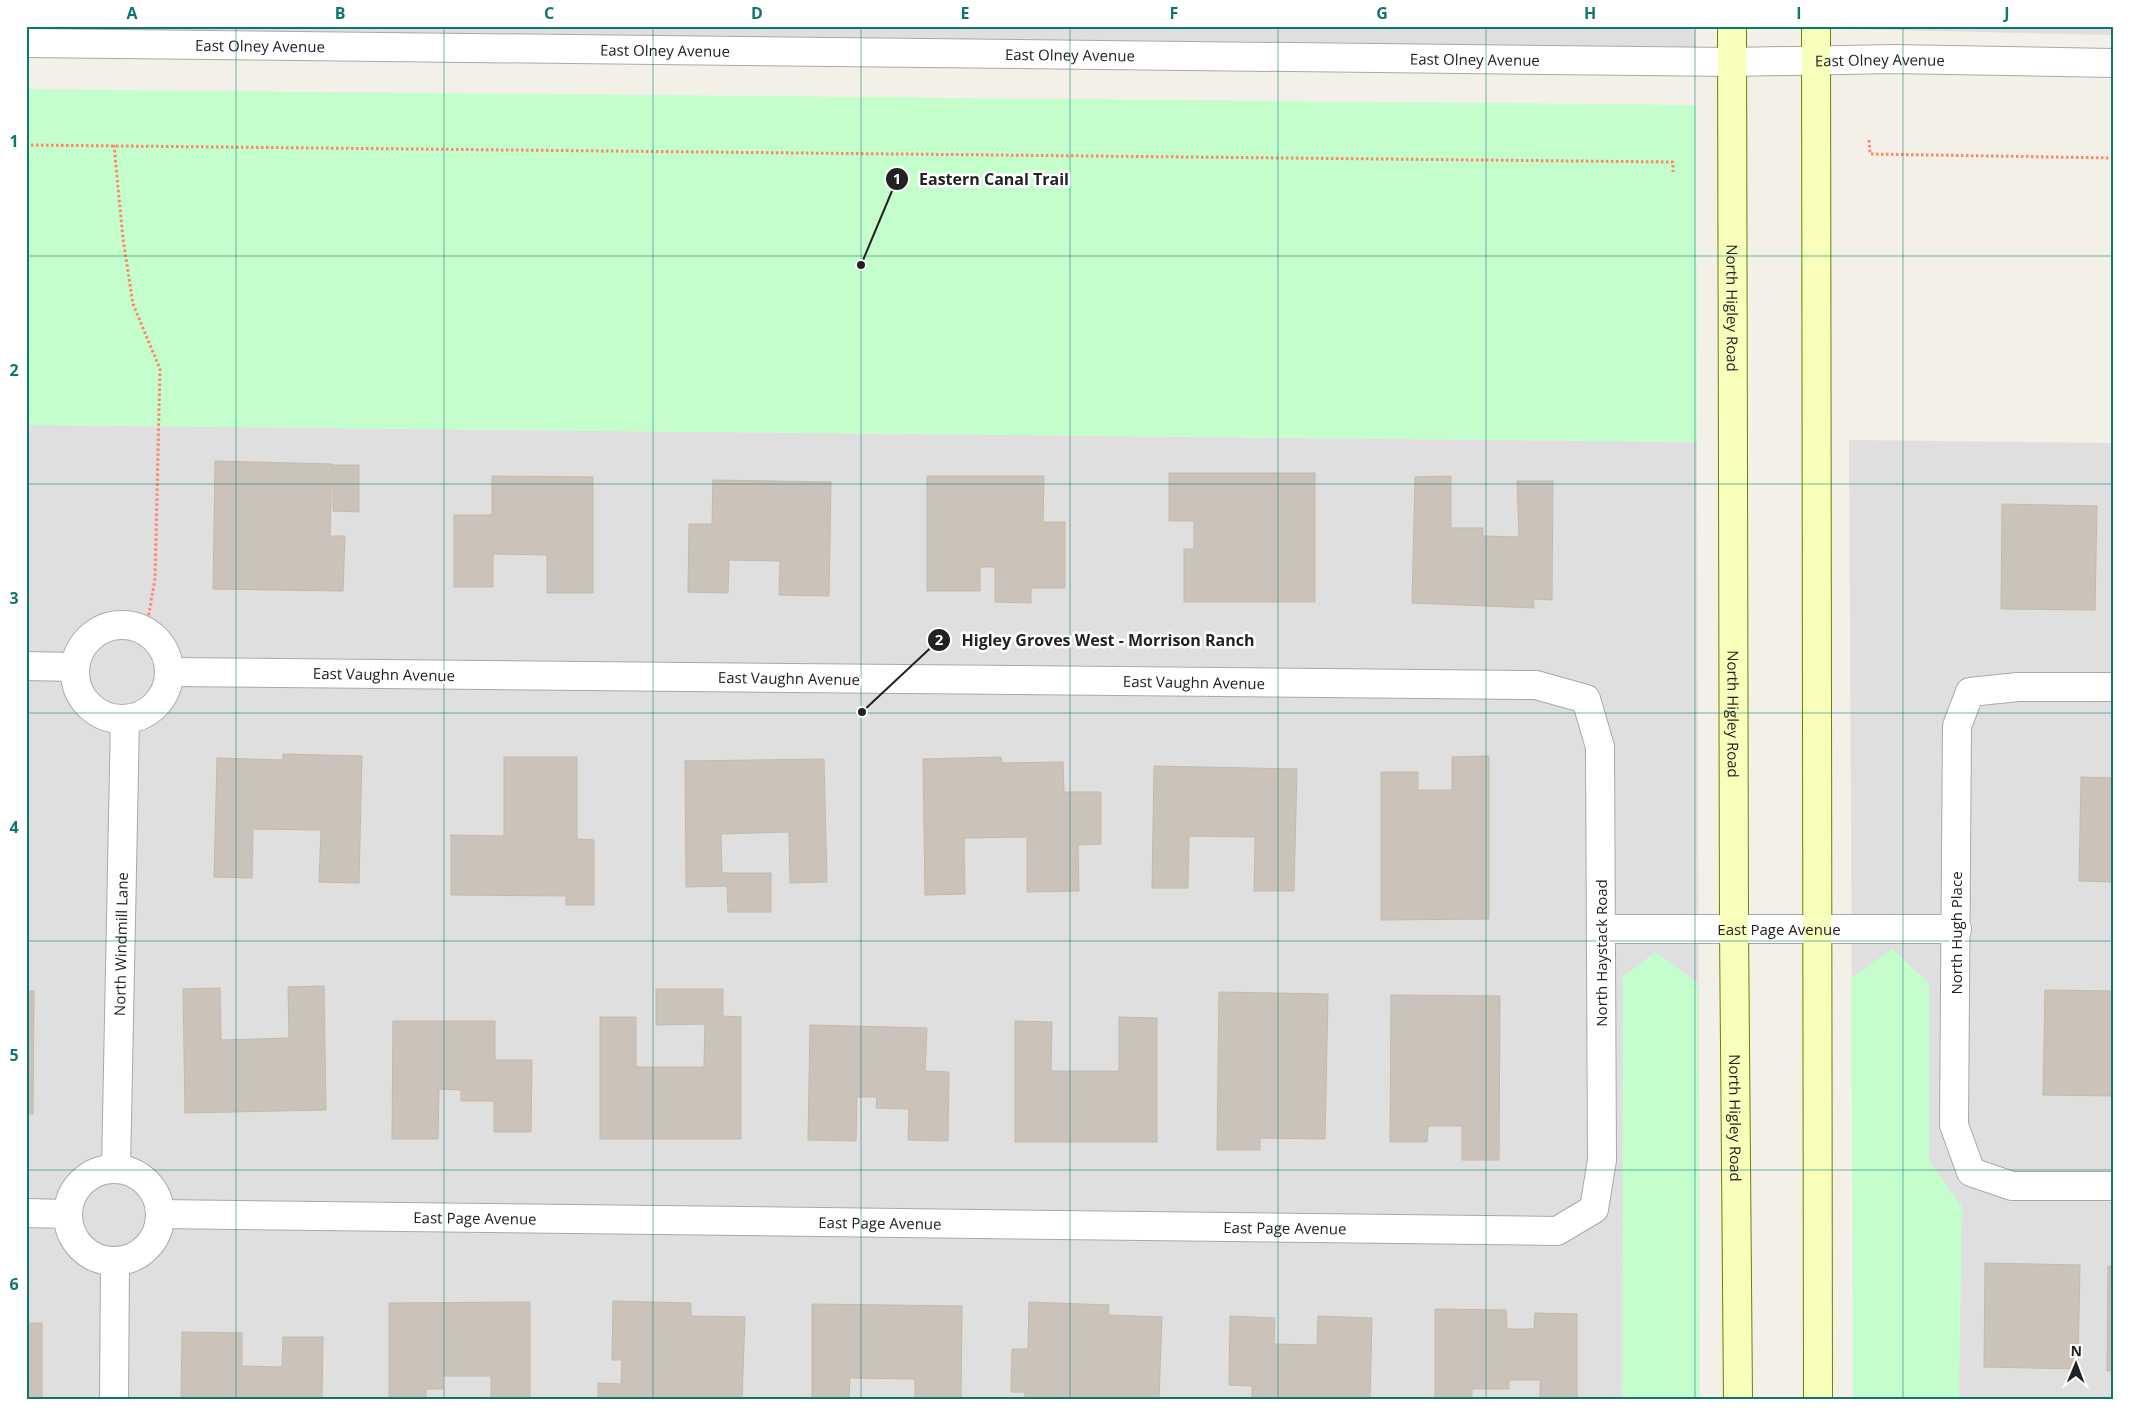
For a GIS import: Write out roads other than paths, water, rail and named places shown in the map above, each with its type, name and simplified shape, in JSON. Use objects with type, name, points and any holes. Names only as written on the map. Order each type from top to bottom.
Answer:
[{"type":"main road","name":"North Higley Road","points":[[1732,26],[1734,928],[1738,1400]]},
{"type":"main road","points":[[1816,26],[1818,1400]]},
{"type":"street","name":"East Olney Avenue","points":[[26,44],[1732,62],[1894,58],[2113,62]]},
{"type":"street","points":[[116,625],[131,625],[146,630],[156,638],[164,648],[170,672],[168,686],[156,704],[139,716],[125,719],[111,718],[98,713],[88,704],[80,693],[75,667],[79,652],[88,639],[100,630],[116,625]]},
{"type":"street","points":[[26,666],[75,667]]},
{"type":"street","name":"East Vaughn Avenue","points":[[170,672],[1536,686],[1586,699]]},
{"type":"street","name":"North Hugh Place","points":[[2113,687],[2018,687],[1970,692],[1957,726],[1954,1125],[1971,1172],[2012,1186],[2113,1186]]},
{"type":"street","name":"North Haystack Road","points":[[1586,699],[1600,746],[1602,1160],[1594,1208]]},
{"type":"street","name":"North Windmill Lane","points":[[116,1169],[125,719]]},
{"type":"street","name":"East Page Avenue","points":[[1601,929],[1956,929]]},
{"type":"street","points":[[116,1169],[130,1171],[142,1178],[152,1188],[158,1200],[160,1214],[158,1228],[147,1247],[129,1259],[115,1261],[100,1259],[86,1253],[76,1242],[69,1229],[67,1214],[73,1193],[88,1176],[101,1170],[116,1169]]},
{"type":"street","name":"East Page Avenue","points":[[160,1214],[1557,1230],[1594,1208]]},
{"type":"street","points":[[26,1214],[67,1214]]},
{"type":"street","points":[[114,1400],[115,1261]]},
{"type":"place","name":"Eastern Canal Trail","points":[[861,265]]},
{"type":"place","name":"Higley Groves West - Morrison Ranch","points":[[862,712]]}]
